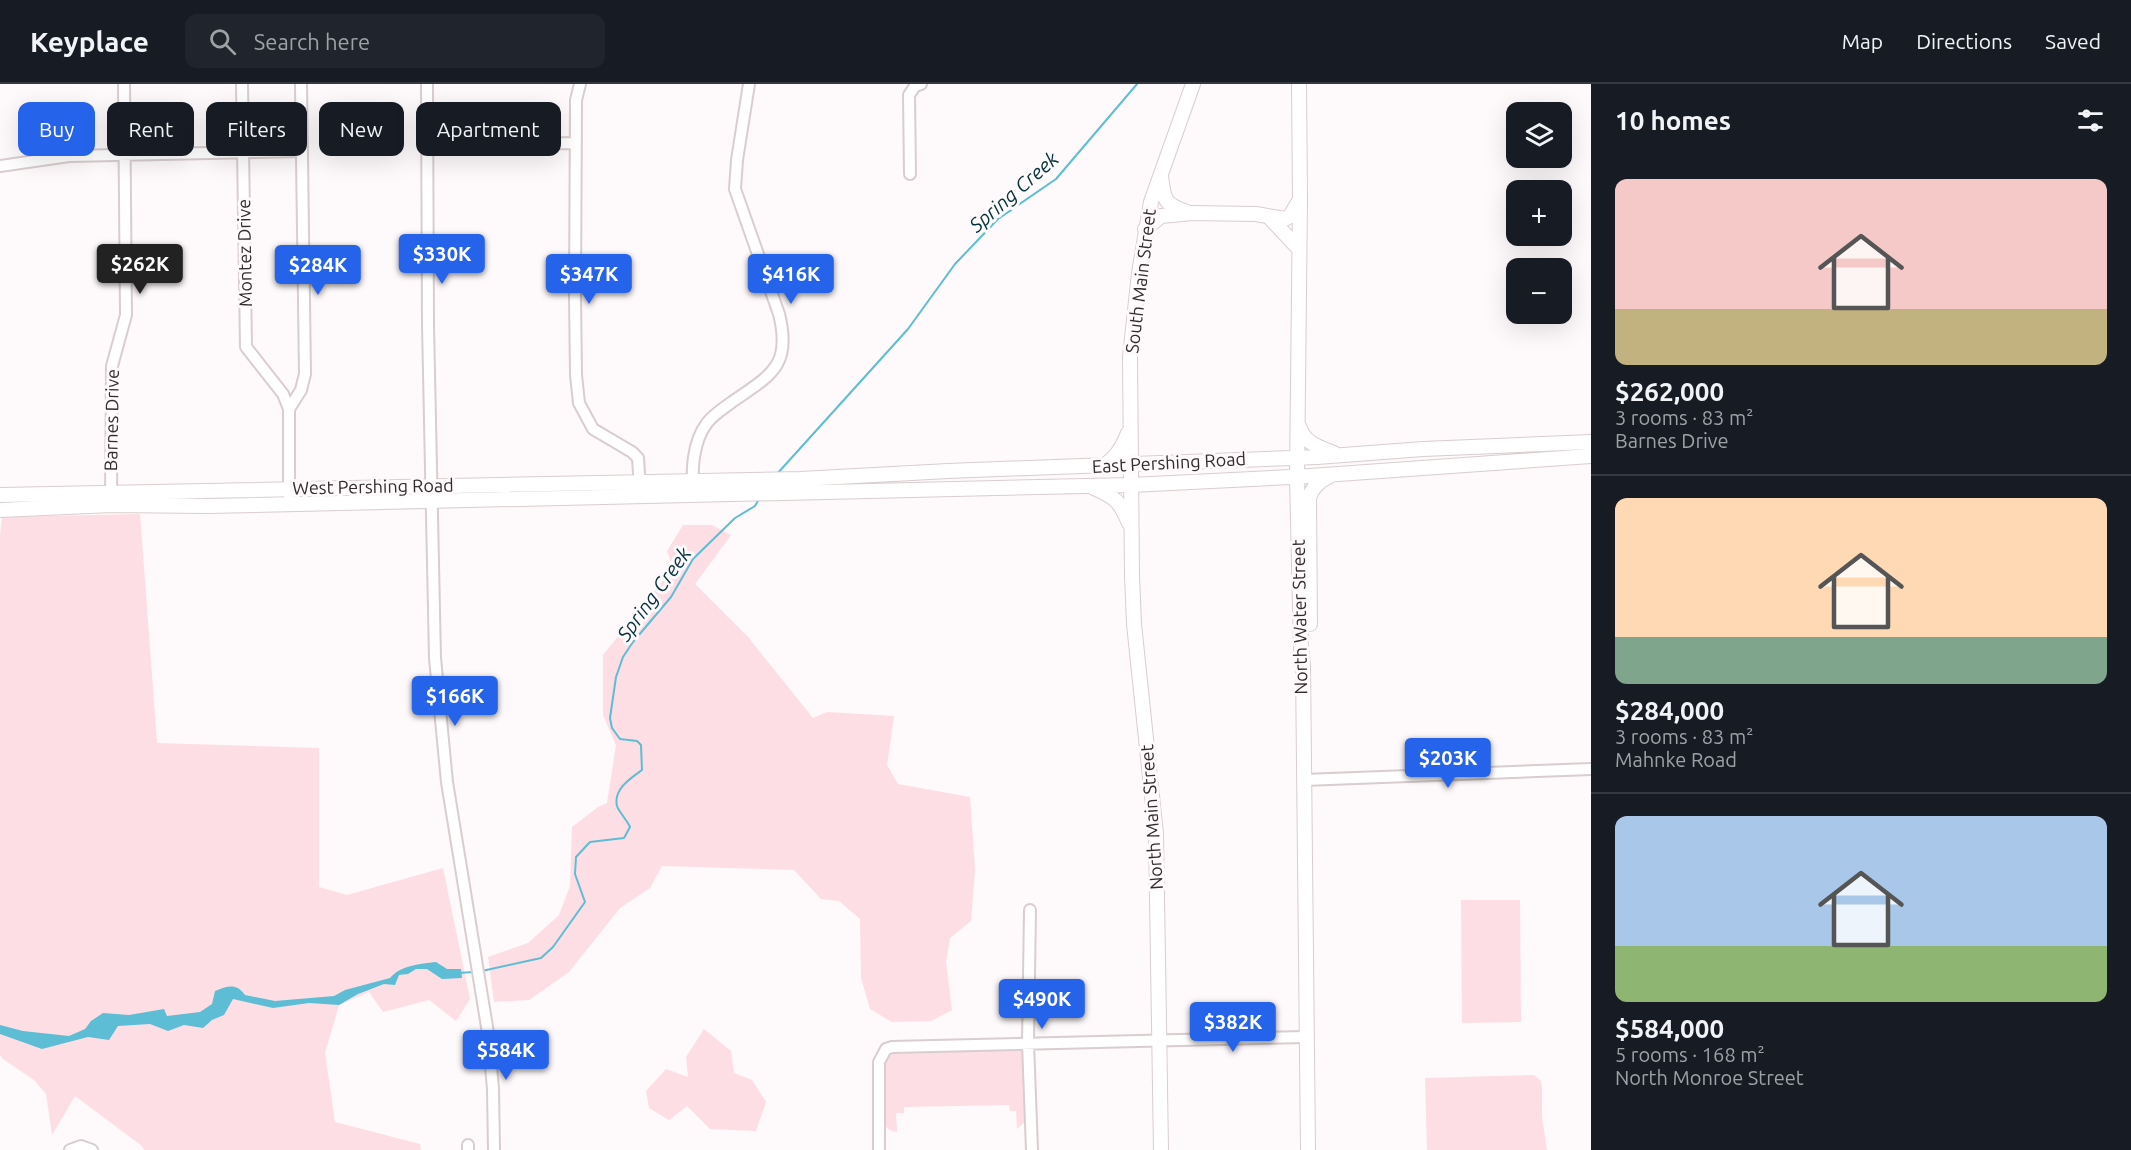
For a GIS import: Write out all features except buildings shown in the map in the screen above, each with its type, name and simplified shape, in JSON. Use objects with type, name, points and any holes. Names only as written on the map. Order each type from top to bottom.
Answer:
[{"type":"main road","name":"South Main Street","points":[[1131,485],[1130,357],[1145,230],[1161,171],[1193,84]]},
{"type":"main road","name":"North Water Street","points":[[1299,84],[1297,477],[1303,666],[1305,1037],[1308,1150]]},
{"type":"main road","points":[[1161,171],[1167,203],[1191,213]]},
{"type":"main road","points":[[1145,230],[1161,216],[1191,213],[1227,212],[1285,219],[1290,216],[1300,199]]},
{"type":"main road","points":[[1269,217],[1299,249]]},
{"type":"main road","points":[[1297,421],[1301,433],[1309,442],[1341,456]]},
{"type":"main road","points":[[1103,466],[1112,461],[1131,429]]},
{"type":"main road","name":"East Pershing Road","points":[[746,479],[801,479],[1297,458],[1591,442]]},
{"type":"main road","name":"West Pershing Road","points":[[0,495],[111,499],[146,507],[1131,485],[1333,475],[1591,456]]},
{"type":"main road","points":[[1131,485],[1150,474],[1176,472],[1194,462]]},
{"type":"main road","points":[[1303,666],[1310,651],[1309,498],[1311,490],[1316,485],[1333,475]]},
{"type":"main road","name":"West Pershing Road","points":[[0,510],[224,491],[746,479]]},
{"type":"main road","name":"North Main Street","points":[[1131,485],[1134,624],[1156,834],[1161,1150]]},
{"type":"main road","points":[[1089,486],[1116,499],[1123,507],[1131,529]]},
{"type":"main road","points":[[146,507],[148,501],[157,499],[200,496],[224,491]]},
{"type":"street","name":"Barnes Drive","points":[[124,84],[124,102]]},
{"type":"street","name":"Montez Drive","points":[[242,84],[242,102]]},
{"type":"street","points":[[302,84],[302,102]]},
{"type":"street","points":[[427,84],[427,102]]},
{"type":"street","points":[[580,84],[576,100],[575,296],[576,375],[579,403],[593,429],[633,452],[638,458],[640,496]]},
{"type":"street","points":[[693,494],[694,452],[706,425],[713,416],[772,372],[779,363],[783,348],[783,330],[779,314],[735,189],[737,160],[749,84]]},
{"type":"street","points":[[910,174],[909,95],[915,86],[921,84]]},
{"type":"street","points":[[561,142],[576,142]]},
{"type":"street","points":[[0,166],[69,156],[107,155]]},
{"type":"street","name":"Barnes Drive","points":[[111,499],[112,366],[126,315],[125,156]]},
{"type":"street","name":"Montez Drive","points":[[243,156],[246,347],[283,394],[289,409]]},
{"type":"street","points":[[289,504],[289,409],[301,390],[305,374],[302,156]]},
{"type":"street","points":[[428,156],[434,637],[442,740],[485,1014],[491,1070],[494,1150]]},
{"type":"street","points":[[1304,780],[1591,769]]},
{"type":"street","points":[[1030,910],[1028,1043],[1032,1150]]},
{"type":"street","points":[[879,1150],[879,1062],[886,1049],[900,1046],[1305,1037]]},
{"type":"street","points":[[75,1148],[92,1150]]},
{"type":"shaded area","points":[[140,514],[157,743],[319,748],[319,887],[347,895],[443,868],[470,999],[456,1021],[429,1000],[383,1012],[369,992],[339,1005],[325,1053],[335,1122],[420,1144],[421,1150],[144,1150],[142,1146],[75,1096],[52,1135],[46,1094],[34,1080],[0,1055],[0,535],[2,517]]},
{"type":"shaded area","points":[[683,525],[712,525],[731,535],[695,584],[748,637],[813,718],[827,712],[894,716],[887,765],[898,784],[970,797],[975,870],[971,921],[950,938],[946,962],[952,1010],[931,1021],[892,1022],[870,1009],[861,978],[860,919],[839,901],[821,899],[794,870],[662,866],[650,888],[620,908],[569,972],[529,1000],[494,1002],[488,957],[528,943],[559,915],[570,886],[572,827],[607,803],[616,745],[603,715],[603,655],[673,568],[667,551]]},
{"type":"shaded area","points":[[1461,900],[1520,900],[1521,1022],[1462,1023]]},
{"type":"shaded area","points":[[704,1029],[731,1051],[734,1073],[752,1080],[766,1102],[756,1131],[710,1129],[687,1106],[669,1120],[649,1108],[646,1091],[666,1069],[688,1077],[686,1057]]},
{"type":"shaded area","points":[[1019,1048],[1023,1051],[1026,1121],[1017,1129],[1016,1111],[1010,1111],[1009,1105],[904,1107],[904,1113],[896,1113],[897,1132],[886,1126],[884,1121],[885,1061],[894,1051]]},
{"type":"shaded area","points":[[1534,1075],[1541,1081],[1542,1117],[1547,1150],[1427,1150],[1425,1078]]},
{"type":"water","points":[[436,962],[447,969],[461,969],[462,978],[442,979],[427,969],[416,969],[408,974],[399,975],[395,985],[384,984],[358,994],[339,1005],[309,1003],[273,1008],[233,999],[224,1015],[212,1020],[203,1028],[184,1025],[168,1031],[150,1024],[118,1026],[109,1040],[88,1037],[42,1049],[0,1034],[0,1025],[23,1031],[69,1036],[85,1029],[91,1021],[103,1013],[129,1015],[164,1009],[167,1016],[200,1012],[212,1004],[215,991],[228,987],[235,987],[245,995],[275,1001],[334,996],[345,990],[390,978],[405,968]]},
{"type":"waterway","name":"Spring Creek","points":[[776,475],[908,329],[955,264],[998,219],[1056,179],[1137,84]]},
{"type":"waterway","name":"Spring Creek","points":[[482,971],[541,958],[553,947],[585,902],[575,874],[576,857],[590,842],[624,838],[630,827],[619,811],[616,800],[620,789],[642,770],[641,745],[637,741],[620,739],[612,728],[610,718],[616,677],[623,657],[671,597],[693,559],[735,518],[755,506],[759,499]]},
{"type":"waterway","name":"Spring Creek","points":[[458,973],[474,972]]}]
